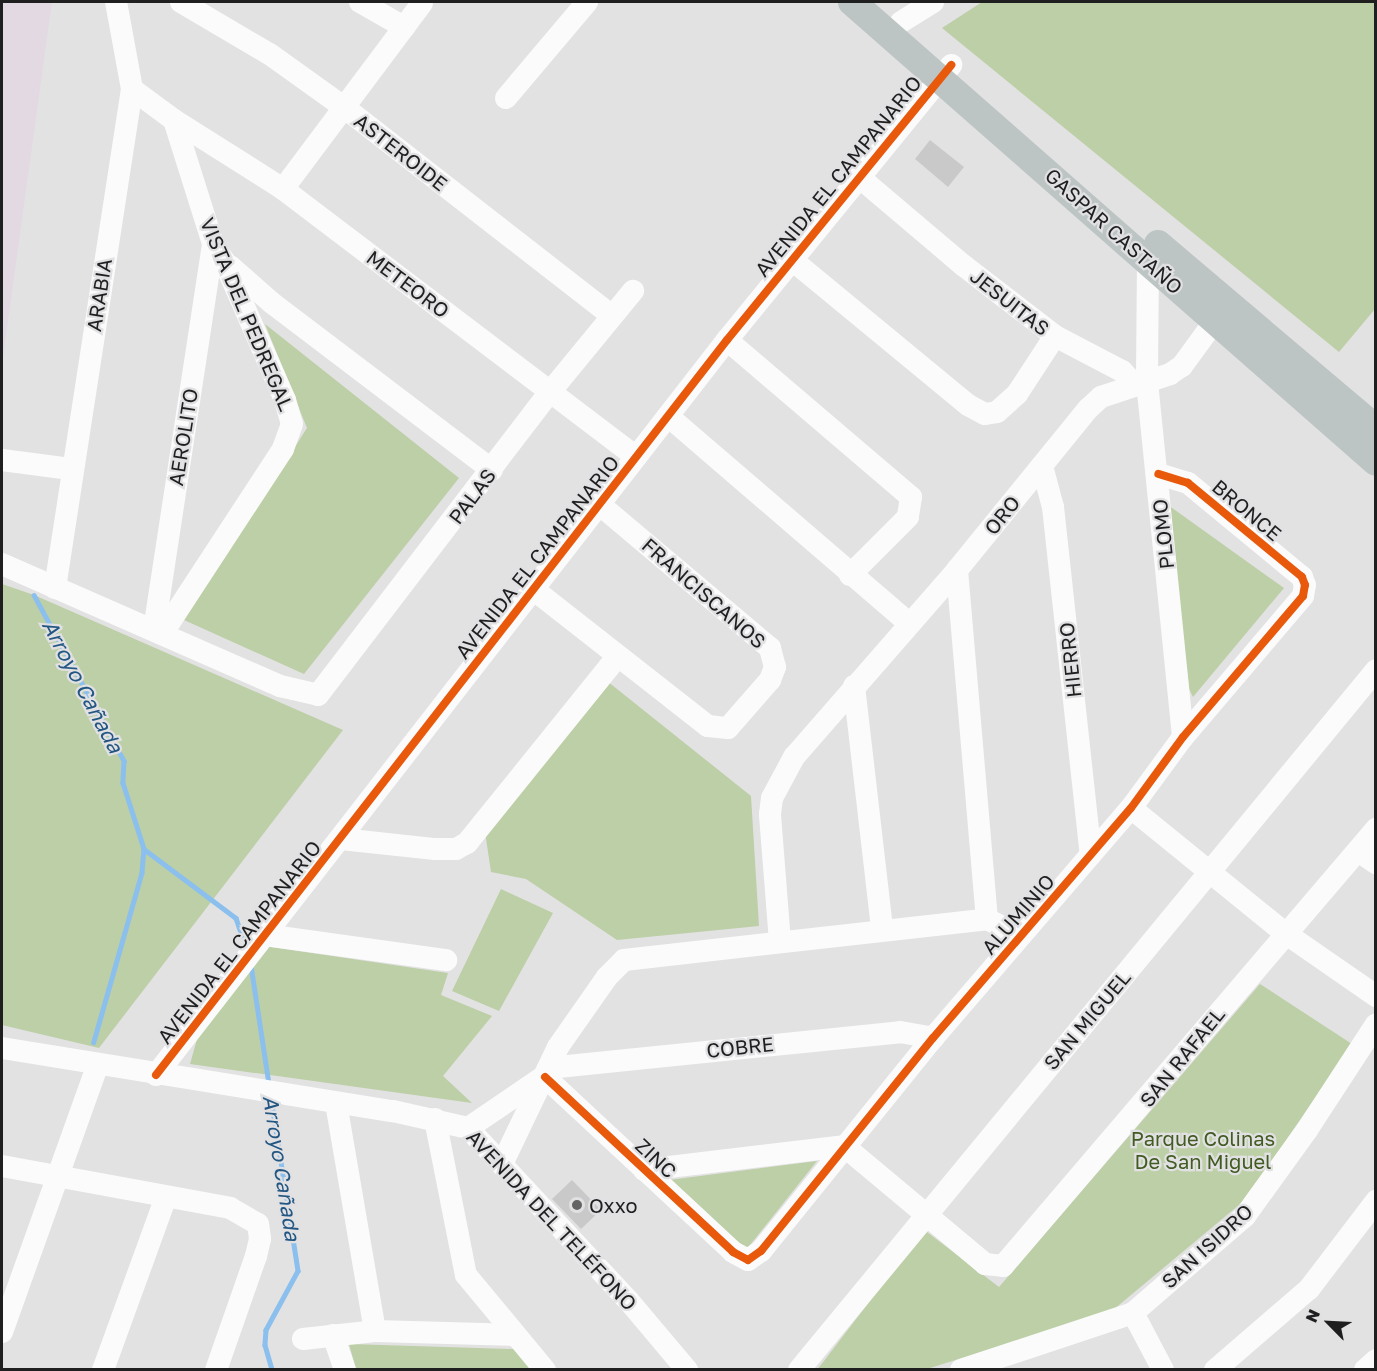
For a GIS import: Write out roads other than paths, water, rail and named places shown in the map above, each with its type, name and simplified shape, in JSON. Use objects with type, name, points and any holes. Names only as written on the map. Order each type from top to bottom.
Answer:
[{"type":"main road","name":"GASPAR CASTAÑO","points":[[852,2],[945,71],[1221,313],[1376,462]]},
{"type":"main road","name":"GASPAR CASTAÑO","points":[[877,2],[901,22],[945,71],[1148,260],[1374,424]]},
{"type":"street","name":"ARABIA","points":[[55,588],[70,469],[132,89],[116,2]]},
{"type":"street","name":"ASTEROIDE","points":[[181,2],[271,55],[345,108],[612,316]]},
{"type":"street","points":[[360,2],[404,27]]},
{"type":"street","points":[[506,98],[587,2]]},
{"type":"street","points":[[901,22],[933,2]]},
{"type":"street","points":[[282,189],[422,3]]},
{"type":"street","name":"AVENIDA EL CAMPANARIO","points":[[156,1075],[598,503],[791,259],[945,71]]},
{"type":"street","points":[[132,89],[174,120]]},
{"type":"street","name":"METEORO","points":[[174,120],[282,189],[636,457]]},
{"type":"street","name":"VISTA DEL PEDREGAL","points":[[158,632],[283,449],[292,424],[218,253],[174,120]]},
{"type":"street","name":"JESUITAS","points":[[791,259],[968,405],[985,414],[997,412],[1017,394],[1055,336],[964,266],[858,176]]},
{"type":"street","points":[[218,253],[272,303],[492,470]]},
{"type":"street","name":"AEROLITO","points":[[158,632],[218,253]]},
{"type":"street","name":"PLOMO","points":[[1148,260],[1141,383],[1158,474],[1183,737]]},
{"type":"street","name":"PALAS","points":[[158,632],[310,696],[327,687],[550,392],[633,291]]},
{"type":"street","name":"ORO","points":[[780,942],[770,814],[772,798],[794,757],[957,570],[1088,409],[1101,397],[1141,383],[1161,379],[1182,366],[1221,313]]},
{"type":"street","points":[[1055,336],[1141,383]]},
{"type":"street","points":[[727,340],[911,497],[908,517],[850,575]]},
{"type":"street","points":[[668,416],[850,575],[909,623]]},
{"type":"street","points":[[2,465],[70,469]]},
{"type":"street","name":"HIERRO","points":[[1042,466],[1053,507],[1091,855]]},
{"type":"street","name":"BRONCE","points":[[1158,474],[1188,483],[1302,577],[1305,585]]},
{"type":"street","name":"FRANCISCANOS","points":[[533,589],[699,721],[719,729],[736,721],[775,667],[770,648],[598,503]]},
{"type":"street","points":[[2,564],[158,632]]},
{"type":"street","points":[[957,570],[987,919]]},
{"type":"street","name":"ALUMINIO","points":[[748,1260],[761,1251],[933,1038],[1131,808],[1183,737],[1292,610],[1305,585]]},
{"type":"street","points":[[341,838],[435,849],[456,849],[467,843],[616,657]]},
{"type":"street","name":"SAN MIGUEL","points":[[799,1370],[925,1213],[1210,874],[1376,670]]},
{"type":"street","points":[[854,686],[882,928]]},
{"type":"street","points":[[1131,808],[1285,933],[1376,996]]},
{"type":"street","name":"SAN RAFAEL","points":[[844,1146],[985,1264],[1003,1266],[1115,1139],[1285,933],[1367,857],[1376,829]]},
{"type":"street","points":[[780,942],[882,928],[987,919],[1020,936]]},
{"type":"street","points":[[265,935],[446,960]]},
{"type":"street","name":"COBRE","points":[[501,1164],[569,1029],[607,977],[624,960],[640,956],[780,942]]},
{"type":"street","name":"SAN ISIDRO","points":[[961,1370],[1133,1313],[1245,1216],[1307,1130],[1376,1024]]},
{"type":"street","name":"COBRE","points":[[468,1128],[546,1072],[900,1032],[933,1038]]},
{"type":"street","name":"AVENIDA DEL TELÉFONO","points":[[2,1048],[97,1066],[435,1119],[468,1128],[628,1300],[687,1370]]},
{"type":"street","points":[[2,1332],[60,1177],[97,1066]]},
{"type":"street","name":"ZINC","points":[[546,1072],[644,1170],[733,1252],[748,1260]]},
{"type":"street","points":[[336,1103],[375,1331]]},
{"type":"street","points":[[435,1119],[466,1275],[545,1370]]},
{"type":"street","points":[[644,1170],[844,1146]]},
{"type":"street","points":[[2,1166],[230,1208],[258,1224],[260,1239],[256,1256],[216,1370]]},
{"type":"street","points":[[104,1370],[166,1197]]},
{"type":"street","points":[[1215,1370],[1309,1289],[1376,1201]]},
{"type":"street","points":[[1133,1313],[1163,1370]]},
{"type":"street","points":[[303,1339],[375,1331],[515,1335]]},
{"type":"street","points":[[333,1335],[345,1370]]},
{"type":"street","points":[[1365,1370],[1376,1360]]},
{"type":"waterway","name":"Arroyo Cañada","points":[[34,595],[124,761],[123,783],[144,849],[142,873],[94,1042]]},
{"type":"waterway","name":"Arroyo Cañada","points":[[144,849],[236,918],[242,935]]},
{"type":"waterway","name":"Arroyo Cañada","points":[[251,965],[269,1084]]},
{"type":"waterway","name":"Arroyo Cañada","points":[[271,1098],[298,1271],[266,1330],[265,1345],[272,1370]]},
{"type":"place","name":"Oxxo","points":[[577,1205]]},
{"type":"park label","name":"Parque Colinas De San Miguel","points":[[1203,1150]]}]
